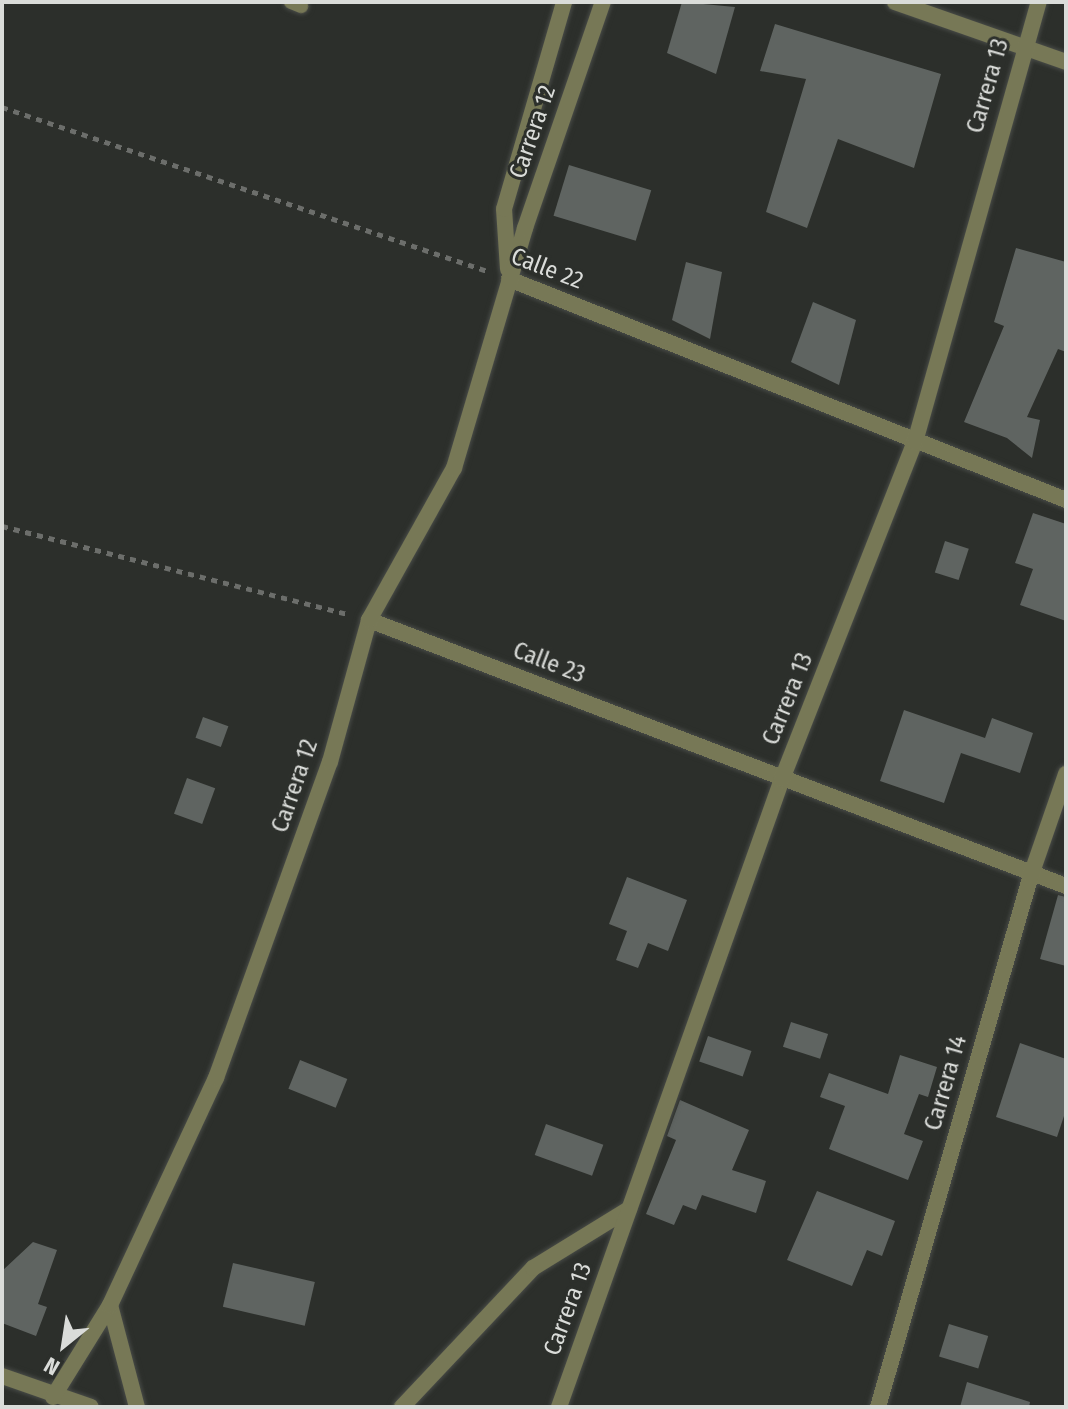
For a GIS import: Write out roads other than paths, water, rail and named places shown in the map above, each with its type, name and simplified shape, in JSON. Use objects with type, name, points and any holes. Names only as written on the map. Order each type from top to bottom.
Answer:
[{"type":"street","name":"Carrera 12","points":[[509,279],[504,209],[564,2]]},
{"type":"street","name":"Carrera 12","points":[[53,1397],[110,1305],[216,1078],[330,762],[369,620],[454,468],[509,279],[603,2]]},
{"type":"street","points":[[895,2],[1066,62]]},
{"type":"street","name":"Carrera 13","points":[[559,1407],[782,779],[915,442],[1024,45],[1039,2]]},
{"type":"street","name":"Calle 22","points":[[509,279],[1066,500]]},
{"type":"street","name":"Calle 23","points":[[369,620],[1066,886]]},
{"type":"street","name":"Carrera 14","points":[[878,1407],[1031,875],[1066,774]]},
{"type":"street","points":[[402,1407],[533,1268],[629,1209]]},
{"type":"street","points":[[110,1305],[137,1407]]},
{"type":"street","points":[[2,1376],[53,1397],[91,1407]]}]
